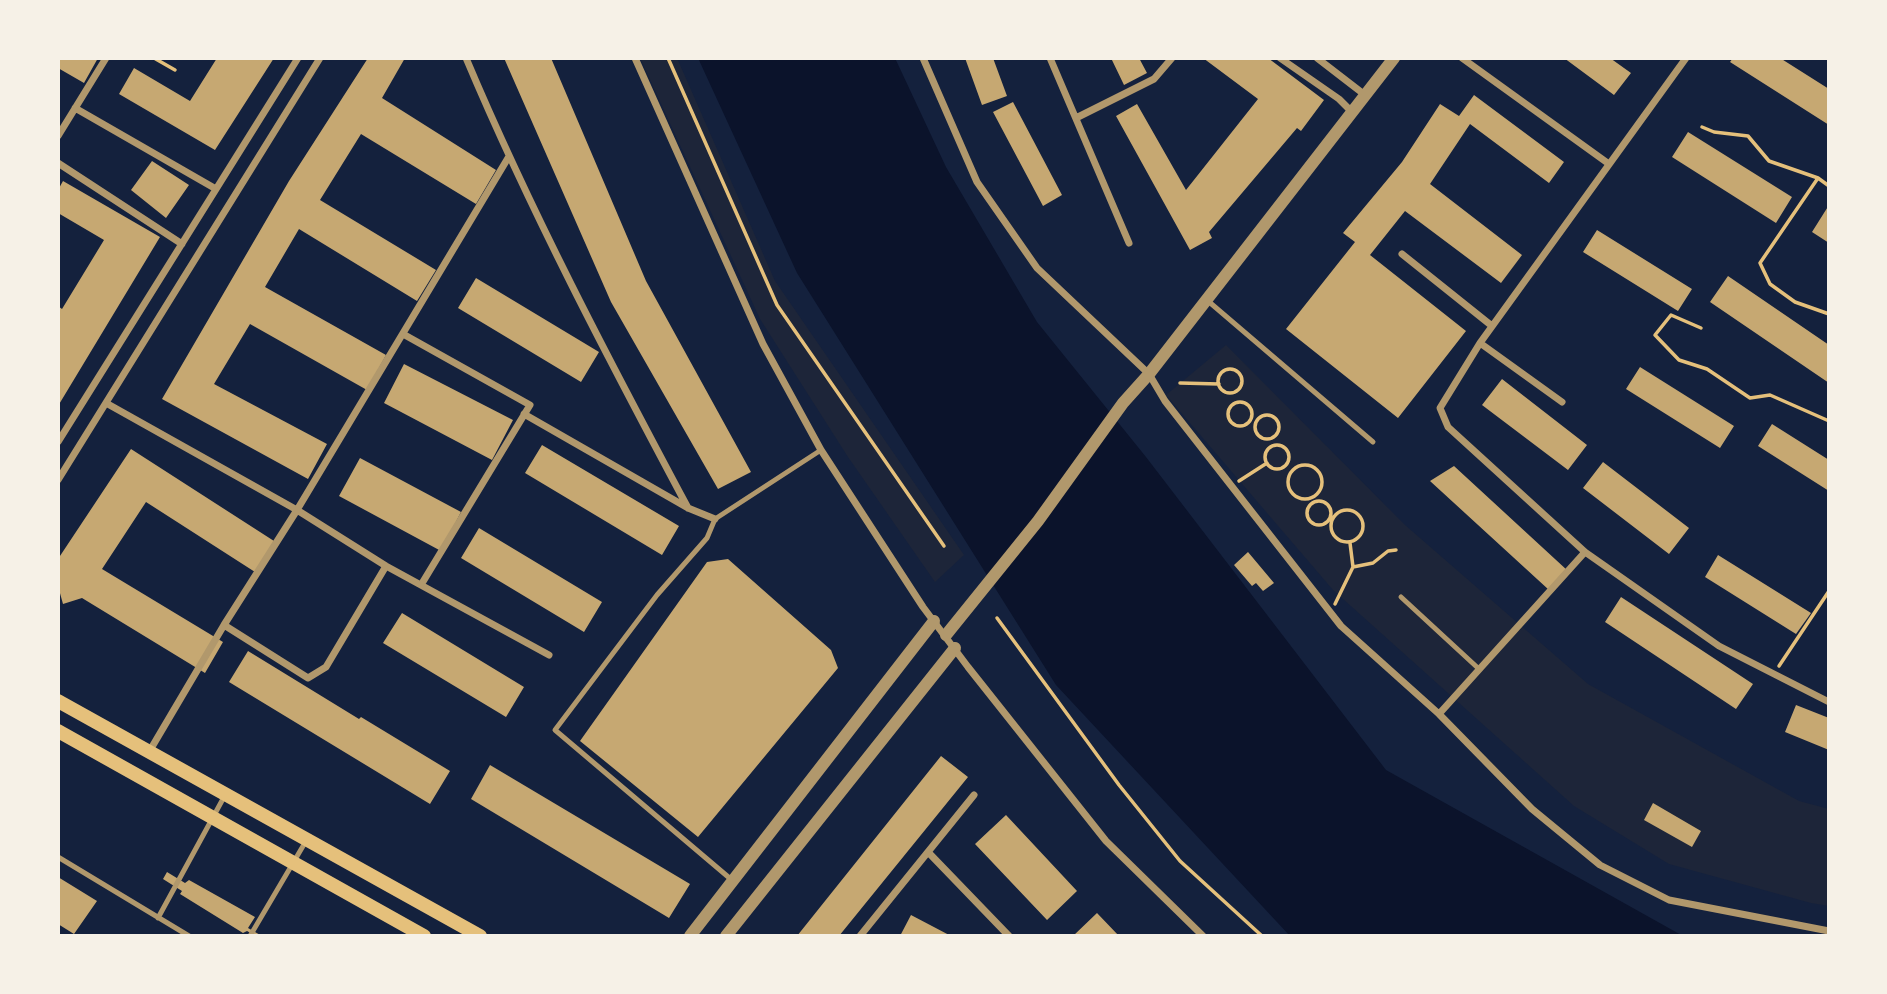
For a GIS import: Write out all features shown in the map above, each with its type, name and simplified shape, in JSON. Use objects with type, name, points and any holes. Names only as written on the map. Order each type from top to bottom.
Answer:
[{"type":"main road","points":[[58,701],[480,936]]},
{"type":"main road","points":[[58,731],[424,936]]},
{"type":"street","points":[[58,136],[106,58]]},
{"type":"street","points":[[58,442],[298,58]]},
{"type":"street","points":[[58,480],[320,58]]},
{"type":"street","points":[[466,58],[508,158],[609,360],[688,508]]},
{"type":"street","points":[[635,58],[762,344],[821,450],[934,621],[1106,841],[1203,936]]},
{"type":"street","points":[[923,58],[977,182],[1037,268],[1149,374],[1165,401],[1230,486],[1342,626],[1439,714],[1532,809],[1600,865],[1669,900],[1829,931]]},
{"type":"street","points":[[1050,58],[1129,243]]},
{"type":"street","points":[[1076,118],[1154,79],[1172,58]]},
{"type":"street","points":[[1280,58],[1339,99],[1352,112]]},
{"type":"street","points":[[1317,58],[1365,95]]},
{"type":"street","points":[[946,635],[1038,521],[1123,403],[1149,374],[1394,58]]},
{"type":"street","points":[[1462,58],[1609,164]]},
{"type":"street","points":[[1686,58],[1480,343],[1440,408],[1448,427],[1585,552],[1719,646],[1829,702]]},
{"type":"street","points":[[75,108],[216,189]]},
{"type":"street","points":[[149,752],[224,625],[298,510],[508,158]]},
{"type":"street","points":[[58,163],[182,244]]},
{"type":"street","points":[[1402,254],[1492,326]]},
{"type":"street","points":[[403,334],[530,405],[421,585]]},
{"type":"street","points":[[1480,343],[1562,402]]},
{"type":"street","points":[[106,403],[298,510],[386,566],[548,655]]},
{"type":"street","points":[[524,414],[688,508],[715,519]]},
{"type":"street","points":[[1439,714],[1585,552]]},
{"type":"street","points":[[224,625],[308,678],[326,667],[386,566]]},
{"type":"street","points":[[690,936],[934,621]]},
{"type":"street","points":[[731,935],[955,648]]},
{"type":"street","points":[[860,936],[974,795]]},
{"type":"street","points":[[928,852],[1009,936]]},
{"type":"lane","points":[[1206,300],[1373,442]]},
{"type":"lane","points":[[733,881],[555,730],[657,595],[707,538],[715,519],[821,450]]},
{"type":"lane","points":[[1401,597],[1479,669]]},
{"type":"lane","points":[[158,918],[226,794]]},
{"type":"lane","points":[[250,936],[307,839]]},
{"type":"lane","points":[[58,858],[189,936]]},
{"type":"path","points":[[154,58],[175,70]]},
{"type":"path","points":[[668,58],[777,305],[944,546]]},
{"type":"path","points":[[1702,127],[1714,132],[1748,136],[1769,161],[1818,178],[1829,186]]},
{"type":"path","points":[[1818,178],[1760,263],[1770,284],[1795,302],[1829,314]]},
{"type":"path","points":[[1701,328],[1671,315],[1655,335],[1679,360],[1707,369],[1750,398],[1770,395],[1829,421]]},
{"type":"path","points":[[1230,370],[1237,372],[1242,382],[1240,389],[1234,393],[1223,390],[1219,384],[1222,373],[1230,370]]},
{"type":"path","points":[[1180,383],[1219,384]]},
{"type":"path","points":[[1234,393],[1236,403]]},
{"type":"path","points":[[1236,403],[1243,403],[1250,407],[1251,419],[1243,425],[1233,423],[1228,412],[1236,403]]},
{"type":"path","points":[[1256,422],[1266,415],[1277,421],[1278,431],[1270,439]]},
{"type":"path","points":[[1251,419],[1256,422]]},
{"type":"path","points":[[1256,422],[1256,433],[1270,439]]},
{"type":"path","points":[[1270,439],[1272,446]]},
{"type":"path","points":[[1272,446],[1280,446],[1286,451],[1288,458],[1286,464],[1276,469],[1267,463],[1265,456],[1272,446]]},
{"type":"path","points":[[1230,486],[1267,463]]},
{"type":"path","points":[[1286,464],[1293,471]]},
{"type":"path","points":[[1312,500],[1292,493],[1288,481],[1293,471],[1305,465],[1319,474],[1321,486],[1318,494],[1312,500],[1307,511],[1311,523],[1321,525],[1331,519],[1343,510],[1351,510],[1358,514],[1362,521],[1362,532],[1357,539],[1350,542],[1339,541],[1330,526],[1331,519],[1331,512],[1328,505],[1312,500]]},
{"type":"path","points":[[1329,611],[1339,600],[1353,568],[1350,542]]},
{"type":"path","points":[[1353,568],[1373,563],[1388,551],[1396,550]]},
{"type":"path","points":[[1773,674],[1829,591]]},
{"type":"path","points":[[997,618],[1119,785],[1180,860],[1262,936]]},
{"type":"shaded area","points":[[640,58],[677,58],[775,281],[964,555],[935,582],[848,457],[760,319]]},
{"type":"shaded area","points":[[698,58],[895,58],[946,167],[1037,322],[1146,457],[1386,770],[1683,936],[1290,936],[1056,685],[797,273]]},
{"type":"shaded area","points":[[1226,345],[1405,525],[1588,684],[1799,801],[1829,809],[1829,906],[1669,864],[1574,806],[1333,590],[1166,395]]},
{"type":"building","points":[[58,58],[98,58],[84,83],[58,68]]},
{"type":"building","points":[[217,58],[274,58],[215,150],[119,94],[134,68],[190,101]]},
{"type":"building","points":[[368,58],[405,58],[382,98],[496,170],[476,204],[361,134],[320,200],[436,270],[417,301],[299,229],[265,287],[386,355],[367,390],[250,324],[214,384],[327,444],[308,479],[162,399],[289,181]]},
{"type":"building","points":[[504,58],[551,58],[646,281],[751,472],[718,489],[611,302]]},
{"type":"building","points":[[965,58],[993,58],[1007,96],[982,105]]},
{"type":"building","points":[[1111,58],[1139,58],[1147,73],[1124,85]]},
{"type":"building","points":[[1203,58],[1268,58],[1324,100],[1301,131],[1297,128],[1209,232],[1212,238],[1190,250],[1116,116],[1137,104],[1186,190],[1258,99]]},
{"type":"building","points":[[1564,58],[1610,58],[1631,73],[1614,95]]},
{"type":"building","points":[[1733,58],[1780,58],[1829,89],[1829,125],[1730,62]]},
{"type":"building","points":[[1474,95],[1564,162],[1549,183],[1470,124],[1430,184],[1522,255],[1501,283],[1405,211],[1370,255],[1466,331],[1398,418],[1286,329],[1355,242],[1343,233],[1402,162],[1440,104],[1459,116]]},
{"type":"building","points":[[1013,102],[1062,195],[1043,206],[993,112]]},
{"type":"building","points":[[1688,132],[1792,197],[1776,223],[1672,157]]},
{"type":"building","points":[[152,161],[189,185],[166,218],[131,190]]},
{"type":"building","points":[[63,181],[160,237],[58,406],[58,306],[62,309],[104,240],[58,213],[58,190]]},
{"type":"building","points":[[1829,205],[1829,243],[1812,232]]},
{"type":"building","points":[[1597,230],[1692,289],[1678,311],[1583,252]]},
{"type":"building","points":[[1728,276],[1829,345],[1829,383],[1710,302]]},
{"type":"building","points":[[476,278],[599,352],[581,382],[458,308]]},
{"type":"building","points":[[404,364],[513,420],[492,460],[384,403]]},
{"type":"building","points":[[1640,367],[1734,426],[1720,448],[1626,389]]},
{"type":"building","points":[[1502,379],[1587,445],[1568,470],[1482,405]]},
{"type":"building","points":[[1772,424],[1829,460],[1829,491],[1758,446]]},
{"type":"building","points":[[542,445],[679,526],[662,555],[525,473]]},
{"type":"building","points":[[131,449],[274,541],[255,572],[146,502],[102,569],[223,642],[205,673],[82,598],[63,604],[58,586],[58,559]]},
{"type":"building","points":[[360,458],[461,512],[441,551],[339,496]]},
{"type":"building","points":[[1603,462],[1689,528],[1669,554],[1583,488]]},
{"type":"building","points":[[1454,466],[1568,571],[1549,590],[1430,481]]},
{"type":"building","points":[[479,528],[602,602],[584,632],[461,558]]},
{"type":"building","points":[[1248,552],[1274,583],[1263,591],[1256,583],[1252,586],[1234,565]]},
{"type":"building","points":[[1718,555],[1811,613],[1796,634],[1705,577]]},
{"type":"building","points":[[728,559],[831,650],[838,668],[698,837],[580,741],[707,562]]},
{"type":"building","points":[[1621,597],[1753,684],[1736,709],[1605,622]]},
{"type":"building","points":[[402,613],[524,687],[506,717],[383,643]]},
{"type":"building","points":[[248,651],[450,771],[430,804],[229,682]]},
{"type":"building","points":[[1796,705],[1829,718],[1829,750],[1785,732]]},
{"type":"building","points":[[941,756],[968,777],[839,936],[797,936]]},
{"type":"building","points":[[490,765],[690,884],[669,918],[471,799]]},
{"type":"building","points":[[1653,803],[1701,831],[1692,847],[1644,820]]},
{"type":"building","points":[[1006,815],[1077,891],[1047,920],[975,844]]},
{"type":"building","points":[[167,872],[185,883],[189,880],[255,917],[248,928],[262,936],[247,931],[243,933],[180,894],[182,891],[163,879]]},
{"type":"building","points":[[58,877],[97,901],[74,934],[58,924]]},
{"type":"building","points":[[1097,913],[1119,936],[1073,936]]},
{"type":"building","points":[[911,915],[951,936],[900,936]]}]
